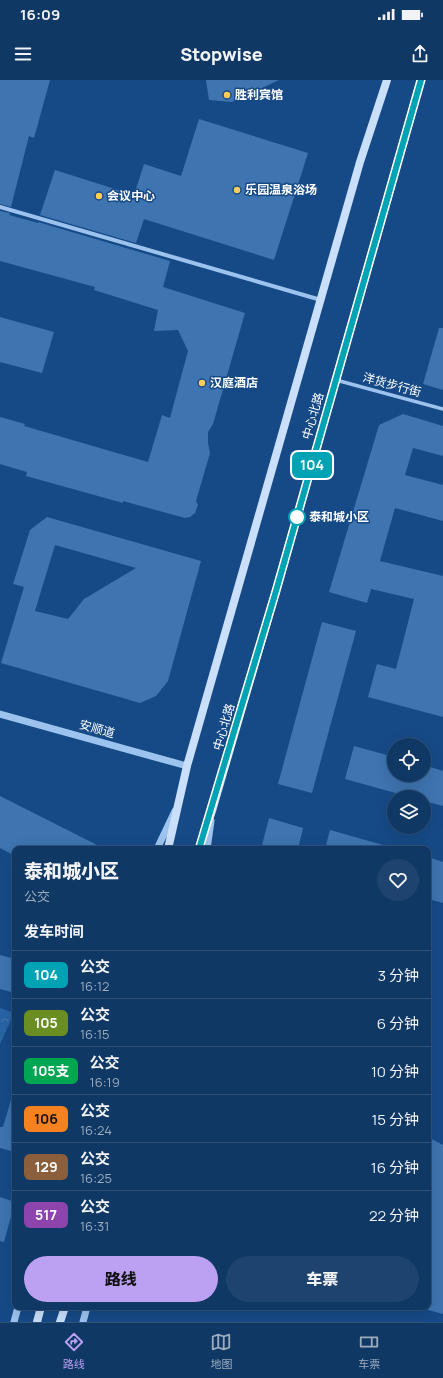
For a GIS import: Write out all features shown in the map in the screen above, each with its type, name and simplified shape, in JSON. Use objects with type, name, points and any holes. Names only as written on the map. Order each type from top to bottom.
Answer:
[{"type":"main road","name":"中心北路","points":[[169,846],[187,766],[360,162],[387,80]]},
{"type":"main road","name":"中心北路","points":[[200,846],[212,811],[421,80]]},
{"type":"main road","points":[[37,1322],[40,1310]]},
{"type":"main road","points":[[60,1322],[64,1310]]},
{"type":"street","points":[[0,207],[321,300]]},
{"type":"street","name":"洋货步行街","points":[[336,380],[443,409]]},
{"type":"street","name":"安顺道","points":[[0,714],[187,766]]},
{"type":"street","points":[[158,846],[179,802]]},
{"type":"street","points":[[207,846],[212,811]]},
{"type":"street","points":[[14,1322],[17,1310]]},
{"type":"street","points":[[83,1322],[86,1310]]},
{"type":"green space","points":[[0,1008],[12,1012],[12,1017],[0,1044]]},
{"type":"building","points":[[0,80],[50,80],[34,138],[29,136],[11,207],[0,204]]},
{"type":"building","name":"胜利宾馆","points":[[206,80],[279,80],[232,102],[209,100]]},
{"type":"building","name":"乐园温泉浴场","points":[[199,119],[308,153],[274,260],[144,219],[136,243],[40,215],[55,170],[134,195],[144,164],[181,176]]},
{"type":"building","points":[[0,211],[10,213],[9,215],[38,222],[170,261],[163,287],[245,313],[213,424],[208,432],[210,453],[196,501],[198,505],[195,513],[190,517],[185,518],[123,501],[123,503],[26,476],[27,472],[0,464],[0,417],[25,424],[24,426],[148,462],[162,415],[170,418],[188,351],[178,330],[154,331],[158,310],[94,290],[95,287],[0,261]]},
{"type":"building","points":[[0,317],[54,332],[42,373],[0,362]]},
{"type":"building","points":[[439,328],[443,328],[443,390],[423,384]]},
{"type":"building","points":[[403,414],[443,426],[443,456],[413,448],[405,475],[443,485],[443,521],[395,508],[380,561],[443,576],[443,717],[368,697],[377,664],[396,669],[414,599],[371,589],[367,603],[329,592],[379,425]]},
{"type":"building","points":[[47,517],[201,561],[168,681],[156,696],[140,703],[1,663],[24,587],[13,584],[30,530]],"holes":[[[55,545],[136,568],[84,599],[68,619],[35,611]]]},
{"type":"building","points":[[322,622],[356,631],[312,793],[278,784]]},
{"type":"building","points":[[354,746],[387,755],[387,782],[431,782],[431,767],[443,771],[443,806],[431,803],[431,790],[387,791],[345,779]]},
{"type":"building","points":[[0,796],[99,846],[12,846],[12,854],[0,848]]},
{"type":"building","points":[[269,818],[303,828],[299,846],[262,846]]},
{"type":"building","points":[[330,830],[383,845],[383,846],[326,846]]},
{"type":"building","points":[[431,858],[443,862],[443,903],[431,900]]},
{"type":"building","points":[[0,955],[12,958],[12,992],[0,989]]},
{"type":"building","points":[[12,1100],[12,1151],[0,1148],[0,1127],[3,1127]]},
{"type":"building","points":[[431,1139],[443,1145],[443,1314],[428,1310],[431,1310]]},
{"type":"building","points":[[0,1197],[12,1201],[12,1213],[4,1242],[0,1241]]},
{"type":"bus line","name":"104","points":[[200,846],[212,811],[276,591],[421,80]]},
{"type":"place","name":"胜利宾馆","points":[[227,95]]},
{"type":"place","name":"乐园温泉浴场","points":[[237,190]]},
{"type":"place","name":"会议中心","points":[[99,196]]},
{"type":"place","name":"汉庭酒店","points":[[202,383]]},
{"type":"place","name":"泰和城小区","points":[[297,517]]}]
